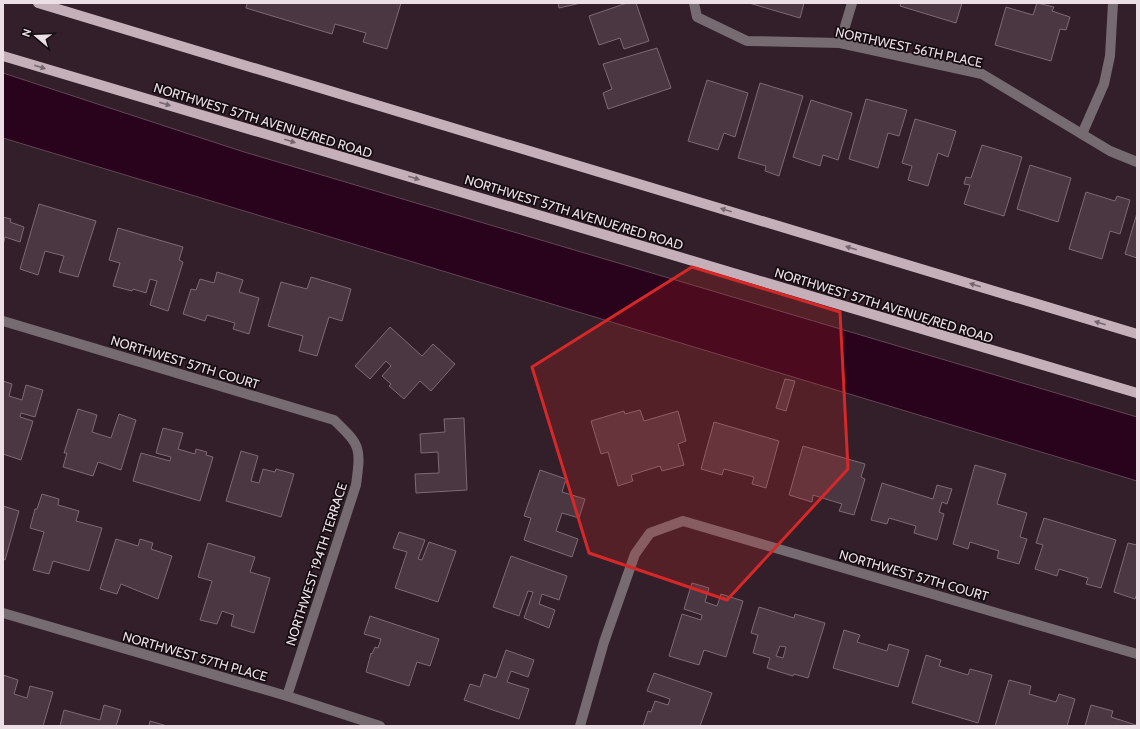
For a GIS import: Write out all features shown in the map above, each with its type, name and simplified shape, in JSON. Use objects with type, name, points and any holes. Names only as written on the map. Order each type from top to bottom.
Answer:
[{"type":"main road","points":[[38,3],[1137,334]]},
{"type":"main road","name":"NORTHWEST 57TH AVENUE/RED ROAD","points":[[3,56],[1137,393]]},
{"type":"street","name":"NORTHWEST 56TH PLACE","points":[[694,3],[697,17],[747,41],[840,43],[982,74],[1110,152],[1137,162]]},
{"type":"street","points":[[840,43],[852,3]]},
{"type":"street","points":[[1082,134],[1104,84],[1110,56],[1113,3]]},
{"type":"street","name":"NORTHWEST 57TH COURT","points":[[3,321],[334,420],[353,439]]},
{"type":"street","name":"NORTHWEST 194TH TERRACE","points":[[287,696],[356,485],[359,456],[353,439]]},
{"type":"street","name":"NORTHWEST 57TH COURT","points":[[580,726],[604,642],[635,554],[650,533],[683,521],[1137,654]]},
{"type":"street","name":"NORTHWEST 57TH PLACE","points":[[3,613],[287,696],[380,726]]},
{"type":"highlighted area","points":[[692,267],[840,312],[848,469],[727,600],[589,553],[532,367]]},
{"type":"shaded area","points":[[3,73],[241,151],[1137,417],[1137,481],[3,138]]},
{"type":"building","points":[[247,3],[401,3],[387,49],[363,42],[366,33],[335,24],[332,34],[246,8]]},
{"type":"building","points":[[558,3],[581,3],[559,8]]},
{"type":"building","points":[[627,3],[636,3],[649,41],[624,49],[620,38],[599,45],[589,16]]},
{"type":"building","points":[[749,3],[804,3],[800,18]]},
{"type":"building","points":[[901,3],[962,3],[956,23],[900,6]]},
{"type":"building","points":[[1037,3],[1054,7],[1052,11],[1070,17],[1066,30],[1060,29],[1051,61],[995,45],[1006,7],[1033,15]]},
{"type":"building","points":[[657,48],[671,88],[608,109],[603,93],[612,89],[603,64]]},
{"type":"building","points":[[707,80],[748,93],[735,137],[724,133],[718,150],[688,141]]},
{"type":"building","points":[[760,83],[803,96],[779,176],[765,171],[766,166],[738,158]]},
{"type":"building","points":[[866,99],[907,110],[899,136],[888,133],[878,168],[849,159]]},
{"type":"building","points":[[811,100],[852,113],[838,160],[823,155],[820,166],[793,157]]},
{"type":"building","points":[[915,119],[956,131],[948,157],[938,153],[928,186],[908,180],[912,166],[902,163]]},
{"type":"building","points":[[982,145],[1022,157],[1004,216],[964,204],[970,185],[964,184],[966,177],[971,178]]},
{"type":"building","points":[[1030,165],[1071,178],[1058,222],[1017,209]]},
{"type":"building","points":[[1086,192],[1115,201],[1117,196],[1130,200],[1120,234],[1110,231],[1102,259],[1069,249]]},
{"type":"building","points":[[39,204],[96,221],[78,277],[59,272],[64,256],[45,251],[38,275],[20,269]]},
{"type":"building","points":[[1137,213],[1137,258],[1125,254]]},
{"type":"building","points":[[3,217],[11,219],[10,222],[24,227],[20,242],[5,237],[3,245]]},
{"type":"building","points":[[118,228],[183,247],[179,260],[183,262],[168,311],[150,305],[157,281],[150,279],[146,293],[133,289],[132,291],[113,286],[120,263],[109,260]]},
{"type":"building","points":[[217,272],[243,280],[239,292],[259,298],[249,334],[233,329],[235,323],[207,315],[205,321],[183,314],[191,289],[196,290],[200,279],[214,283]]},
{"type":"building","points":[[311,277],[351,289],[342,321],[329,317],[317,356],[299,351],[303,336],[268,326],[281,282],[307,289]]},
{"type":"building","points":[[390,327],[422,356],[433,344],[455,364],[431,391],[420,381],[404,399],[389,386],[391,384],[382,376],[391,366],[386,361],[370,379],[355,366]]},
{"type":"building","points":[[785,379],[795,381],[786,411],[776,408]]},
{"type":"building","points":[[3,381],[12,384],[9,396],[22,400],[26,385],[43,390],[35,417],[21,413],[20,417],[33,421],[21,460],[3,454]]},
{"type":"building","points":[[78,409],[97,415],[92,432],[111,438],[119,414],[136,420],[121,470],[98,462],[93,476],[63,467],[67,453],[64,453]]},
{"type":"building","points":[[640,410],[644,421],[678,411],[686,441],[678,444],[684,465],[662,471],[660,466],[631,475],[633,481],[618,486],[608,452],[601,454],[591,421],[624,411],[625,414]]},
{"type":"building","points":[[464,418],[467,490],[416,493],[415,474],[439,473],[438,452],[421,453],[420,434],[445,432],[444,419]]},
{"type":"building","points":[[714,422],[779,441],[766,488],[752,484],[754,477],[724,469],[722,475],[701,469]]},
{"type":"building","points":[[163,428],[183,433],[178,449],[195,454],[196,449],[207,452],[206,455],[213,457],[200,501],[133,481],[141,453],[170,461],[171,457],[156,453]]},
{"type":"building","points":[[803,446],[865,464],[861,477],[865,479],[854,515],[839,511],[842,504],[813,495],[812,502],[789,495]]},
{"type":"building","points":[[241,451],[258,456],[251,481],[259,483],[263,469],[275,472],[276,469],[294,474],[281,517],[226,501]]},
{"type":"building","points":[[975,465],[1006,474],[997,504],[1027,513],[1020,537],[1027,539],[1019,564],[997,558],[999,551],[970,542],[968,549],[953,544]]},
{"type":"building","points":[[540,470],[566,479],[562,492],[585,499],[579,518],[562,513],[556,531],[578,539],[572,557],[524,540],[531,518],[524,516]]},
{"type":"building","points":[[882,483],[933,499],[937,485],[952,489],[947,504],[942,502],[939,512],[944,514],[937,540],[914,533],[916,526],[889,518],[887,524],[871,520]]},
{"type":"building","points":[[42,494],[59,499],[58,505],[79,511],[76,521],[102,528],[89,571],[53,561],[49,574],[33,570],[44,532],[30,528],[35,509],[37,509]]},
{"type":"building","points":[[3,506],[19,511],[5,560],[3,559]]},
{"type":"building","points":[[1044,518],[1116,540],[1101,588],[1086,584],[1088,578],[1059,569],[1057,576],[1035,569],[1043,545],[1036,543]]},
{"type":"building","points":[[399,532],[425,540],[418,559],[422,560],[429,542],[456,551],[438,602],[395,588],[407,552],[393,548]]},
{"type":"building","points":[[116,539],[138,546],[140,539],[153,543],[151,549],[172,556],[158,599],[121,584],[117,594],[100,589]]},
{"type":"building","points":[[208,543],[255,557],[250,572],[270,578],[254,633],[231,626],[234,615],[222,611],[217,624],[200,620],[212,581],[198,577]]},
{"type":"building","points":[[1128,543],[1137,545],[1137,593],[1135,599],[1114,592]]},
{"type":"building","points":[[511,556],[567,576],[559,600],[542,594],[539,604],[555,610],[549,628],[524,618],[533,592],[528,591],[519,616],[493,607]]},
{"type":"building","points":[[692,583],[709,588],[705,602],[717,606],[721,594],[743,601],[726,657],[704,650],[699,665],[669,656],[682,614],[701,620],[702,615],[684,609]]},
{"type":"building","points":[[759,607],[794,618],[795,614],[825,623],[808,678],[794,674],[793,676],[767,668],[770,658],[753,653],[758,635],[751,633]],"holes":[[[780,646],[786,647],[783,658],[776,656]]]},
{"type":"building","points":[[370,616],[439,639],[430,666],[417,662],[409,686],[366,672],[371,653],[372,654],[375,647],[378,648],[381,639],[364,634]]},
{"type":"building","points":[[844,630],[860,635],[857,642],[887,651],[889,644],[909,650],[898,687],[833,668]]},
{"type":"building","points":[[506,650],[534,660],[528,677],[511,671],[507,682],[529,689],[519,719],[464,700],[470,684],[480,687],[484,674],[496,678]]},
{"type":"building","points":[[926,655],[941,660],[939,666],[968,675],[970,669],[992,675],[978,723],[912,703]]},
{"type":"building","points":[[654,673],[712,693],[700,726],[643,726],[648,711],[651,712],[655,701],[668,705],[670,699],[647,691]]},
{"type":"building","points":[[3,675],[18,680],[14,694],[27,698],[30,686],[53,692],[43,726],[3,726]]},
{"type":"building","points":[[1009,680],[1031,686],[1029,694],[1056,702],[1059,694],[1075,699],[1067,726],[995,726]]},
{"type":"building","points":[[104,705],[121,710],[116,726],[60,726],[64,710],[100,720]]},
{"type":"building","points":[[1091,705],[1113,711],[1111,717],[1136,725],[1137,724],[1137,726],[1085,726]]},
{"type":"building","points":[[150,721],[167,726],[149,726]]}]
